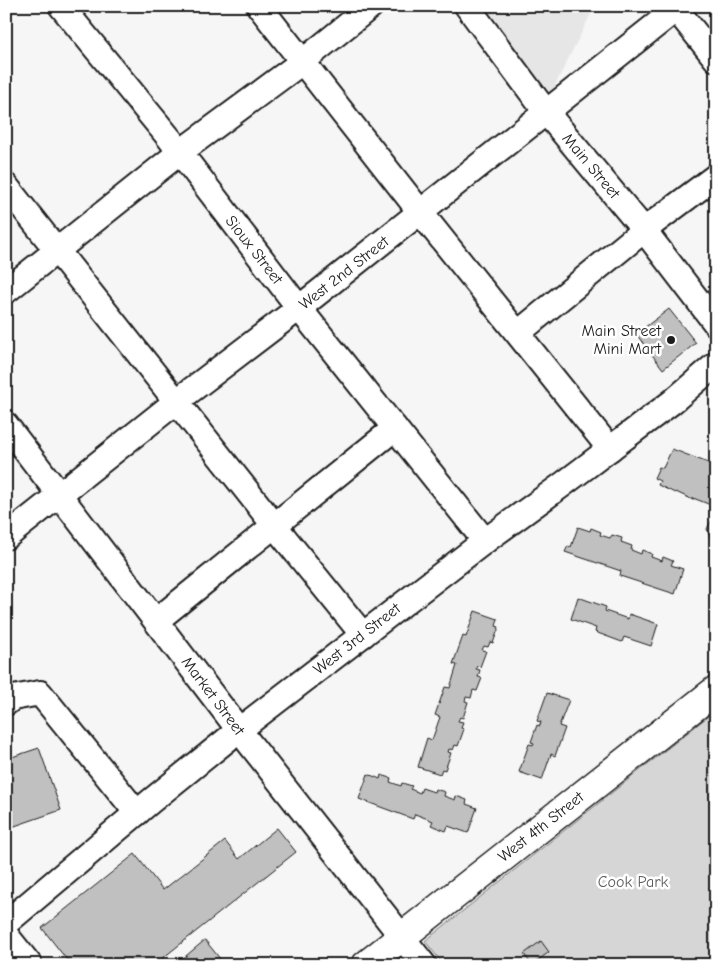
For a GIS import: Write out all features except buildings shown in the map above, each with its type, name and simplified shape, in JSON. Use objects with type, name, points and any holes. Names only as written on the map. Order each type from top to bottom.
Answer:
[{"type":"main road","name":"West 4th Street","points":[[366,965],[716,690]]},
{"type":"street","name":"Sioux Street","points":[[61,6],[484,541]]},
{"type":"street","points":[[259,6],[610,449]]},
{"type":"street","points":[[6,291],[179,153],[302,62],[371,6]]},
{"type":"street","name":"Main Street","points":[[468,6],[546,112],[644,230],[716,324]]},
{"type":"street","points":[[678,8],[716,60]]},
{"type":"street","name":"West 2nd Street","points":[[6,537],[177,401],[300,308],[678,8]]},
{"type":"street","points":[[518,333],[644,230],[716,176]]},
{"type":"street","points":[[6,186],[274,525],[363,634]]},
{"type":"street","name":"West 3rd Street","points":[[6,923],[239,730],[484,541],[672,402],[716,364]]},
{"type":"street","name":"Market Street","points":[[6,425],[239,730],[424,965]]},
{"type":"street","points":[[156,621],[395,428]]},
{"type":"street","points":[[6,703],[13,698],[40,693],[137,813]]},
{"type":"street","points":[[6,934],[30,965]]},
{"type":"shaded area","points":[[480,6],[595,6],[549,97]]},
{"type":"green space","name":"Cook Park","points":[[716,710],[716,965],[444,965],[425,941]]},
{"type":"place","name":"Main Street Mini Mart","points":[[671,340]]}]
